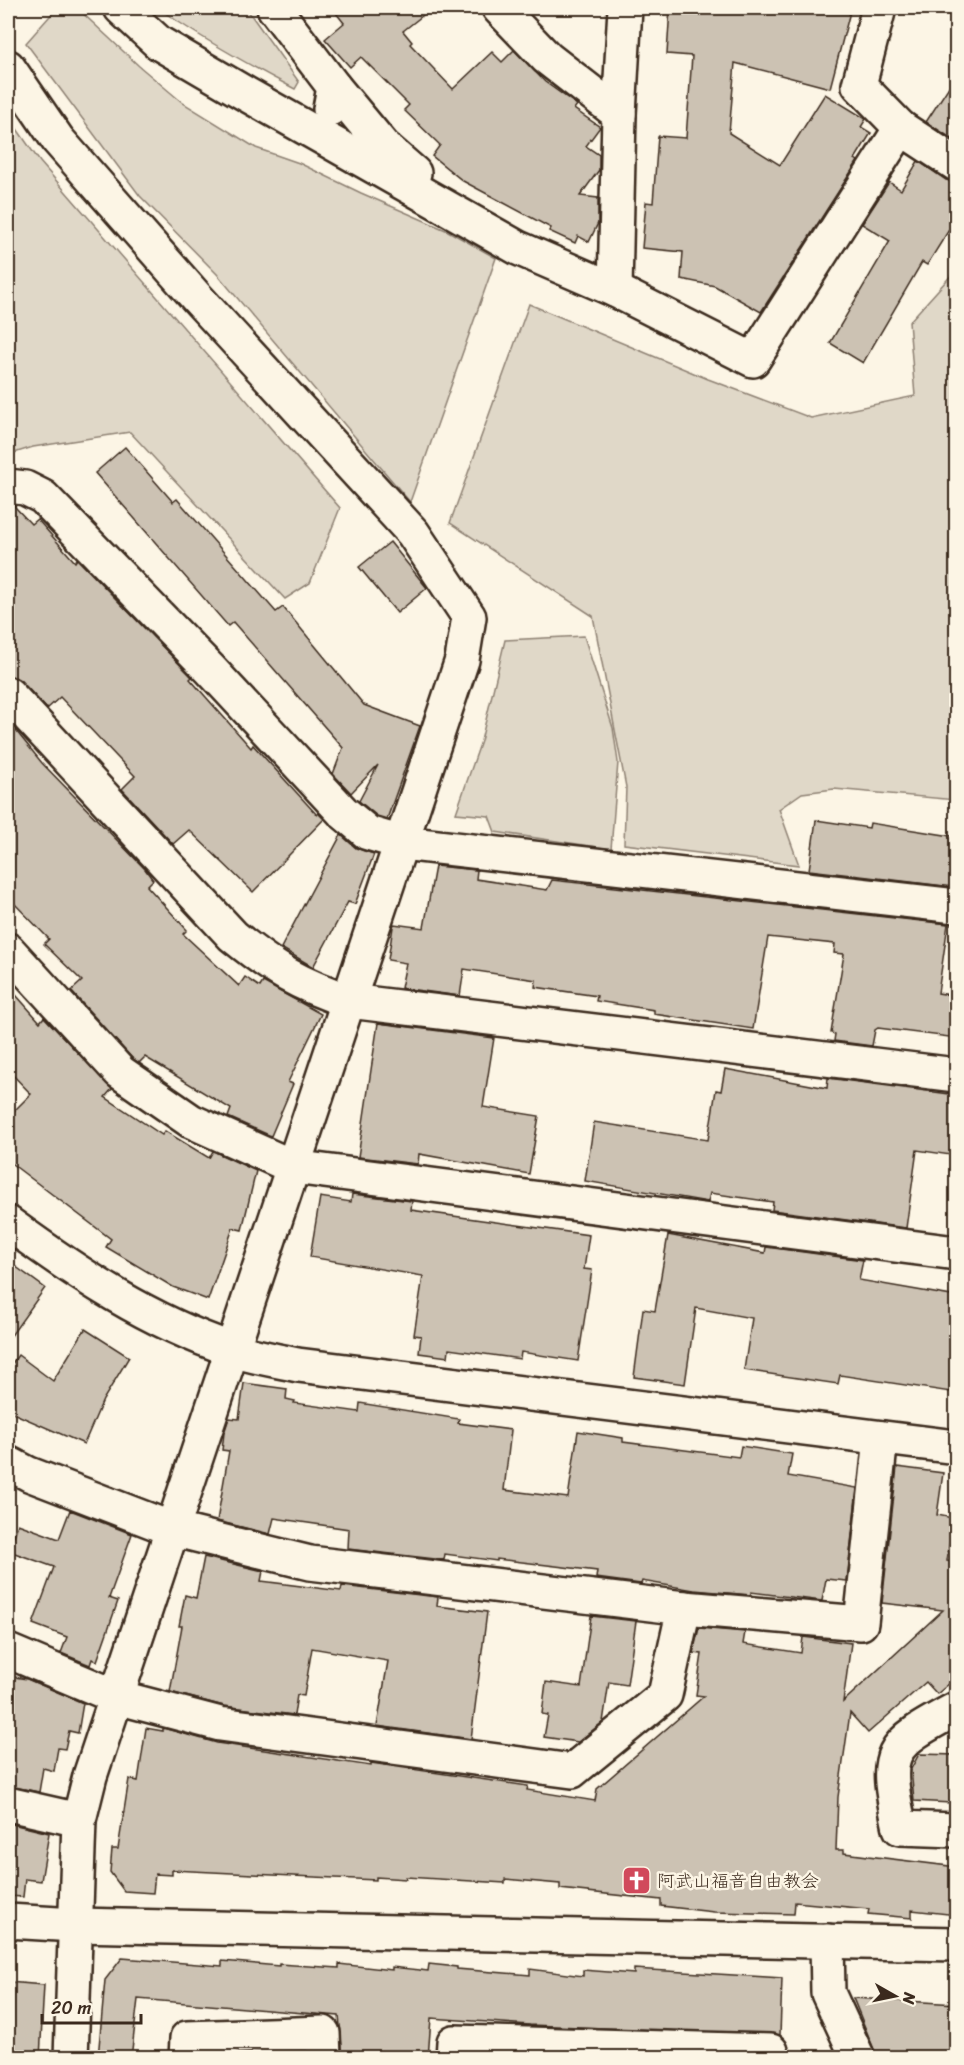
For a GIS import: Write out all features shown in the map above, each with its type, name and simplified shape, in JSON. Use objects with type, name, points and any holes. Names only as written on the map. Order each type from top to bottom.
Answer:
[{"type":"street","points":[[121,8],[159,43],[518,248],[615,290],[753,360],[901,128]]},
{"type":"street","points":[[274,8],[334,87],[383,146],[463,217]]},
{"type":"street","points":[[499,8],[547,58],[619,114]]},
{"type":"street","points":[[615,290],[619,114],[625,8]]},
{"type":"street","points":[[879,8],[859,85],[901,128],[957,164]]},
{"type":"street","points":[[8,67],[57,140],[413,533],[469,617],[462,660],[90,1776],[80,1820],[71,2058]]},
{"type":"street","points":[[304,125],[328,117],[334,87]]},
{"type":"street","points":[[8,486],[25,488],[43,497],[202,660],[343,813],[368,833],[402,843],[957,906]]},
{"type":"street","points":[[8,694],[233,936],[274,969],[309,988],[349,1001],[957,1075]]},
{"type":"street","points":[[8,950],[120,1072],[191,1121],[293,1167],[957,1253]]},
{"type":"street","points":[[8,1223],[87,1280],[155,1317],[232,1350],[298,1365],[957,1447]]},
{"type":"street","points":[[8,1463],[29,1474],[172,1529],[310,1563],[684,1608],[861,1623],[881,1438]]},
{"type":"street","points":[[8,1651],[117,1697],[220,1724],[572,1771],[665,1695],[684,1608]]},
{"type":"street","points":[[957,1709],[911,1733],[901,1744],[891,1769],[890,1783],[900,1828],[957,1830]]},
{"type":"street","points":[[8,1803],[80,1820]]},
{"type":"street","points":[[8,1921],[75,1925],[957,1944]]},
{"type":"street","points":[[827,1941],[828,1993],[858,2058]]},
{"type":"street","points":[[186,2058],[187,2038],[323,2033],[324,2058]]},
{"type":"street","points":[[453,2058],[454,2042],[613,2052],[771,2051]]},
{"type":"shaded area","points":[[57,8],[77,8],[139,66],[183,103],[256,148],[299,163],[448,231],[496,258],[410,502],[217,274],[140,196],[26,43]]},
{"type":"shaded area","points":[[158,8],[246,8],[299,82],[295,89],[225,51]]},
{"type":"shaded area","points":[[8,116],[40,162],[340,508],[310,583],[285,599],[130,432],[33,447],[8,455]]},
{"type":"shaded area","points":[[956,270],[956,800],[834,789],[802,793],[779,809],[799,865],[624,844],[626,787],[593,616],[450,523],[529,304],[708,379],[811,418],[915,396],[909,322]]},
{"type":"shaded area","points":[[584,636],[613,728],[618,762],[611,849],[495,832],[489,816],[456,813],[481,741],[505,640]]},
{"type":"building","points":[[332,8],[432,8],[403,31],[412,42],[410,44],[453,89],[492,52],[502,62],[514,50],[545,82],[577,105],[574,109],[600,127],[586,146],[599,155],[599,170],[580,196],[598,198],[598,223],[589,242],[578,236],[575,243],[549,231],[551,228],[463,181],[432,156],[440,145],[404,110],[409,105],[361,57],[350,67],[325,39],[344,23]]},
{"type":"building","points":[[670,8],[851,8],[830,88],[735,63],[729,133],[780,165],[825,94],[866,119],[861,127],[871,133],[855,159],[858,161],[761,312],[715,286],[681,279],[683,252],[642,248],[646,202],[653,203],[658,136],[686,138],[692,56],[667,54]]},
{"type":"building","points":[[957,74],[957,142],[926,122]]},
{"type":"building","points":[[918,161],[946,180],[957,182],[957,217],[927,265],[922,262],[863,363],[830,343],[890,241],[862,224],[889,182],[901,190]]},
{"type":"building","points":[[125,447],[173,502],[177,499],[276,612],[283,607],[364,705],[420,726],[387,819],[377,816],[359,801],[378,765],[351,793],[333,774],[343,748],[233,622],[228,626],[95,473]]},
{"type":"building","points":[[8,505],[14,506],[31,524],[37,519],[75,562],[77,559],[192,677],[190,679],[251,748],[253,745],[317,815],[318,813],[324,819],[253,892],[189,830],[173,844],[122,789],[135,776],[60,697],[47,709],[21,681],[8,676]]},
{"type":"building","points":[[390,542],[427,588],[397,613],[359,567]]},
{"type":"building","points":[[8,721],[42,763],[145,869],[153,880],[147,886],[187,930],[183,934],[239,986],[245,977],[260,987],[263,982],[321,1014],[288,1082],[293,1084],[271,1136],[228,1117],[231,1109],[145,1057],[139,1063],[132,1058],[71,991],[82,981],[44,944],[49,939],[8,897]]},
{"type":"building","points":[[816,820],[869,828],[870,823],[957,837],[953,887],[809,870]]},
{"type":"building","points":[[341,835],[356,848],[374,854],[355,904],[348,902],[313,967],[281,948]]},
{"type":"building","points":[[435,866],[477,870],[476,879],[547,890],[552,880],[948,924],[938,993],[957,996],[957,1038],[878,1028],[875,1030],[872,1046],[834,1041],[835,1034],[831,1033],[844,954],[834,953],[835,944],[768,937],[753,1029],[654,1014],[654,1010],[596,1001],[597,996],[535,987],[536,980],[464,969],[460,996],[401,988],[406,963],[388,960],[393,927],[394,924],[424,928]]},
{"type":"building","points":[[8,986],[40,1022],[44,1017],[112,1089],[105,1097],[162,1135],[165,1131],[209,1158],[213,1151],[256,1171],[242,1230],[233,1228],[208,1300],[173,1287],[106,1247],[111,1239],[8,1161],[8,1117],[31,1094],[8,1070]]},
{"type":"building","points":[[378,1023],[494,1038],[483,1107],[539,1116],[529,1174],[419,1154],[418,1164],[358,1157]]},
{"type":"building","points":[[725,1069],[827,1088],[828,1078],[957,1095],[957,1156],[917,1150],[906,1228],[772,1210],[773,1202],[710,1193],[708,1202],[585,1181],[594,1122],[708,1140],[716,1090],[721,1091]]},
{"type":"building","points":[[352,1194],[412,1201],[411,1210],[589,1235],[584,1269],[592,1270],[578,1361],[521,1352],[520,1359],[449,1349],[448,1357],[419,1353],[421,1336],[414,1335],[423,1276],[310,1257],[320,1197],[351,1202]]},
{"type":"building","points":[[668,1235],[765,1253],[766,1247],[863,1260],[859,1280],[957,1297],[957,1393],[840,1375],[838,1384],[744,1370],[752,1318],[696,1308],[685,1384],[634,1377],[643,1309],[655,1311]]},
{"type":"building","points":[[8,1261],[45,1288],[8,1340]]},
{"type":"building","points":[[85,1329],[129,1357],[103,1400],[84,1444],[8,1411],[8,1369],[18,1355],[53,1381]]},
{"type":"building","points":[[244,1383],[287,1389],[286,1399],[295,1401],[294,1403],[359,1412],[360,1403],[459,1419],[458,1423],[511,1430],[504,1490],[568,1498],[578,1431],[623,1438],[623,1442],[739,1457],[741,1446],[792,1454],[788,1476],[857,1488],[847,1581],[826,1579],[822,1601],[751,1592],[751,1595],[694,1590],[642,1581],[641,1584],[596,1578],[597,1571],[497,1559],[497,1561],[445,1554],[444,1560],[348,1549],[349,1529],[274,1518],[270,1534],[217,1521],[229,1451],[222,1450],[224,1433],[229,1418],[239,1419]]},
{"type":"building","points":[[897,1467],[943,1473],[937,1515],[953,1518],[947,1561],[957,1562],[957,1677],[937,1694],[926,1682],[868,1733],[850,1713],[838,1797],[836,1850],[844,1850],[844,1853],[957,1867],[957,1915],[912,1910],[912,1918],[868,1914],[869,1909],[795,1902],[794,1914],[714,1912],[661,1906],[661,1900],[560,1889],[560,1884],[505,1879],[505,1883],[406,1877],[406,1879],[376,1877],[376,1880],[172,1870],[172,1875],[155,1874],[153,1893],[124,1891],[110,1872],[112,1849],[118,1849],[129,1779],[138,1781],[146,1728],[163,1731],[163,1728],[217,1743],[528,1786],[527,1790],[595,1801],[597,1789],[704,1696],[696,1695],[702,1654],[693,1653],[699,1628],[745,1632],[743,1644],[801,1653],[803,1637],[851,1643],[843,1702],[943,1610],[882,1603]]},
{"type":"building","points":[[70,1510],[132,1534],[109,1598],[118,1601],[97,1661],[92,1659],[90,1665],[61,1653],[67,1637],[33,1624],[54,1567],[9,1551],[18,1524],[59,1539]]},
{"type":"building","points":[[204,1557],[263,1571],[261,1581],[341,1591],[342,1586],[438,1597],[437,1606],[487,1612],[471,1739],[377,1726],[388,1661],[312,1648],[304,1696],[297,1695],[294,1715],[224,1706],[170,1692],[185,1595],[196,1598]]},
{"type":"building","points":[[591,1616],[636,1621],[627,1685],[609,1682],[603,1722],[578,1742],[544,1737],[548,1715],[542,1714],[546,1682],[581,1687]]},
{"type":"building","points":[[8,1676],[27,1679],[83,1703],[78,1733],[69,1731],[65,1749],[58,1748],[54,1771],[43,1768],[39,1792],[8,1786]]},
{"type":"building","points":[[919,1754],[957,1755],[957,1795],[951,1795],[951,1803],[914,1801],[911,1769]]},
{"type":"building","points":[[8,1823],[49,1833],[41,1881],[25,1879],[23,1897],[8,1896]]},
{"type":"building","points":[[122,1958],[222,1966],[222,1961],[339,1968],[339,1964],[392,1970],[392,1967],[428,1971],[429,1964],[457,1967],[457,1969],[530,1975],[530,1969],[583,1976],[583,1970],[634,1974],[634,1969],[782,1978],[780,2035],[530,2025],[431,2018],[428,2058],[343,2058],[339,2016],[138,1999],[131,2058],[98,2058],[105,1980]]},
{"type":"building","points":[[8,1982],[44,1985],[40,2058],[8,2058]]},
{"type":"building","points":[[853,1998],[957,2004],[957,2058],[927,2058],[875,2052]]},
{"type":"place","name":"阿武山福音自由教会","points":[[636,1881]]}]
